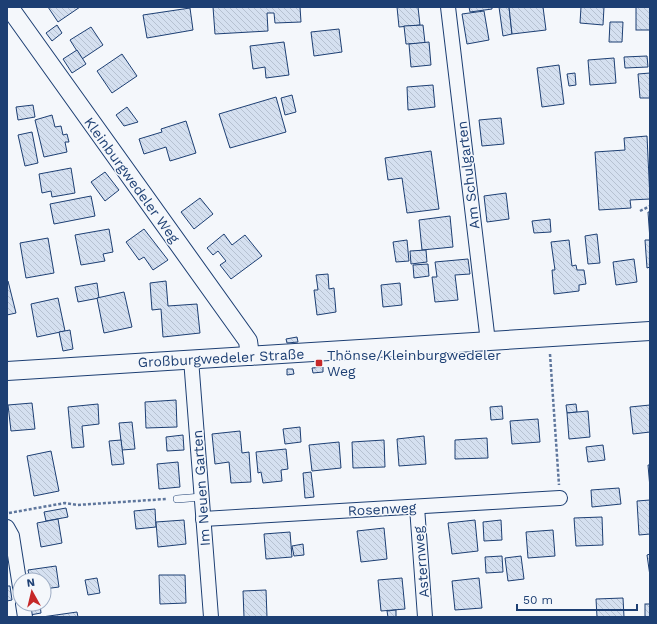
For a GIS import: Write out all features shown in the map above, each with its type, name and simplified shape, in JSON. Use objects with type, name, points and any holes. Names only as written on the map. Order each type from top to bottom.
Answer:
[{"type":"street","name":"Kleinburgwedeler Weg","points":[[9,7],[248,341],[250,356]]},
{"type":"street","name":"Am Schulgarten","points":[[448,7],[488,342]]},
{"type":"street","name":"Großburgwedeler Straße","points":[[7,371],[650,331]]},
{"type":"street","name":"Im Neuen Garten","points":[[191,359],[210,617]]},
{"type":"street","name":"Rosenweg","points":[[203,519],[560,498]]},
{"type":"street","name":"Asternweg","points":[[416,507],[425,617]]},
{"type":"street","points":[[7,527],[12,536],[18,572]]},
{"type":"lane","points":[[177,499],[202,497]]},
{"type":"path","points":[[640,211],[650,206]]},
{"type":"path","points":[[550,354],[560,498]]},
{"type":"path","points":[[7,514],[11,512],[65,503],[77,505],[177,499]]},
{"type":"building","points":[[48,7],[80,7],[58,22]]},
{"type":"building","points":[[213,7],[300,7],[301,22],[275,23],[274,13],[267,13],[268,31],[215,34]]},
{"type":"building","points":[[397,7],[418,7],[420,25],[399,27]]},
{"type":"building","points":[[469,7],[492,7],[492,9],[470,12]]},
{"type":"building","points":[[499,7],[509,7],[512,34],[503,36]]},
{"type":"building","points":[[509,7],[543,7],[546,30],[512,34]]},
{"type":"building","points":[[581,7],[604,7],[603,25],[580,23]]},
{"type":"building","points":[[636,7],[650,7],[650,30],[636,30]]},
{"type":"building","points":[[190,8],[193,30],[147,38],[143,15]]},
{"type":"building","points":[[484,11],[489,40],[467,44],[462,14]]},
{"type":"building","points":[[610,22],[623,22],[622,42],[609,42]]},
{"type":"building","points":[[57,25],[62,33],[52,41],[46,33]]},
{"type":"building","points":[[423,25],[425,43],[406,44],[404,26]]},
{"type":"building","points":[[91,27],[103,45],[82,59],[70,40]]},
{"type":"building","points":[[339,29],[342,52],[314,56],[311,32]]},
{"type":"building","points":[[284,42],[289,75],[266,78],[265,67],[253,69],[250,46]]},
{"type":"building","points":[[429,42],[431,65],[411,67],[409,44]]},
{"type":"building","points":[[77,50],[86,64],[72,73],[63,59]]},
{"type":"building","points":[[122,54],[137,76],[112,93],[97,71]]},
{"type":"building","points":[[647,56],[648,67],[625,68],[624,57]]},
{"type":"building","points":[[614,58],[616,83],[590,85],[588,60]]},
{"type":"building","points":[[559,65],[564,104],[542,107],[537,68]]},
{"type":"building","points":[[575,73],[576,85],[569,86],[567,74]]},
{"type":"building","points":[[650,73],[650,98],[640,98],[638,74]]},
{"type":"building","points":[[433,85],[435,107],[408,110],[407,87]]},
{"type":"building","points":[[292,95],[296,112],[285,115],[281,98]]},
{"type":"building","points":[[276,97],[286,132],[230,148],[219,114]]},
{"type":"building","points":[[33,105],[35,117],[18,120],[16,107]]},
{"type":"building","points":[[127,107],[138,122],[124,126],[116,115]]},
{"type":"building","points":[[52,115],[55,127],[61,126],[63,135],[67,134],[69,142],[65,142],[67,152],[44,157],[35,120]]},
{"type":"building","points":[[501,118],[504,144],[482,146],[479,120]]},
{"type":"building","points":[[186,121],[196,153],[170,161],[166,147],[144,154],[139,139],[162,132],[161,129]]},
{"type":"building","points":[[32,132],[38,163],[25,166],[18,135]]},
{"type":"building","points":[[647,136],[650,199],[630,200],[631,208],[599,210],[595,152],[625,150],[624,138]]},
{"type":"building","points":[[431,151],[439,209],[407,213],[402,178],[388,180],[385,158]]},
{"type":"building","points":[[71,168],[75,193],[52,197],[51,191],[42,193],[39,174]]},
{"type":"building","points":[[105,172],[119,190],[105,201],[91,182]]},
{"type":"building","points":[[506,193],[509,219],[487,222],[484,196]]},
{"type":"building","points":[[91,196],[95,216],[54,224],[50,204]]},
{"type":"building","points":[[200,198],[213,214],[194,229],[181,212]]},
{"type":"building","points":[[648,212],[650,212],[650,240]]},
{"type":"building","points":[[450,216],[453,247],[422,250],[419,220]]},
{"type":"building","points":[[550,219],[551,232],[534,233],[532,221]]},
{"type":"building","points":[[109,229],[113,252],[103,254],[105,261],[81,265],[75,235]]},
{"type":"building","points":[[144,229],[168,260],[153,270],[144,257],[139,260],[126,242]]},
{"type":"building","points":[[224,234],[232,245],[245,235],[262,256],[231,279],[220,265],[226,261],[218,251],[213,255],[207,248]]},
{"type":"building","points":[[597,234],[600,263],[588,264],[585,236]]},
{"type":"building","points":[[48,238],[54,273],[26,278],[20,243]]},
{"type":"building","points":[[407,240],[409,261],[396,262],[393,242]]},
{"type":"building","points":[[569,240],[572,266],[576,265],[577,270],[584,270],[586,284],[579,285],[579,291],[554,294],[552,270],[555,270],[551,242]]},
{"type":"building","points":[[645,240],[650,240],[650,267],[647,268]]},
{"type":"building","points":[[426,250],[427,262],[411,264],[410,251]]},
{"type":"building","points":[[468,259],[470,274],[455,275],[458,300],[435,302],[432,277],[437,277],[435,262]]},
{"type":"building","points":[[634,259],[637,282],[616,285],[613,262]]},
{"type":"building","points":[[428,264],[429,276],[414,278],[413,265]]},
{"type":"building","points":[[328,274],[329,289],[334,288],[336,312],[317,315],[314,290],[318,290],[316,275]]},
{"type":"building","points":[[8,281],[16,313],[7,315],[7,282]]},
{"type":"building","points":[[166,281],[168,306],[197,304],[200,333],[163,337],[161,309],[152,310],[150,283]]},
{"type":"building","points":[[97,283],[99,298],[78,302],[75,287]]},
{"type":"building","points":[[400,283],[402,305],[383,307],[381,285]]},
{"type":"building","points":[[124,292],[132,327],[104,333],[97,298]]},
{"type":"building","points":[[58,298],[65,331],[37,337],[31,304]]},
{"type":"building","points":[[70,330],[73,349],[63,351],[59,332]]},
{"type":"building","points":[[297,337],[298,342],[287,343],[286,339]]},
{"type":"building","points":[[323,367],[323,372],[313,373],[312,368]]},
{"type":"building","points":[[287,369],[293,369],[294,374],[287,375]]},
{"type":"building","points":[[176,400],[177,427],[146,428],[145,402]]},
{"type":"building","points":[[32,403],[35,429],[11,431],[8,405]]},
{"type":"building","points":[[98,404],[99,424],[82,426],[84,447],[72,448],[68,407]]},
{"type":"building","points":[[576,404],[577,412],[567,413],[566,405]]},
{"type":"building","points":[[650,405],[650,432],[633,434],[630,407]]},
{"type":"building","points":[[502,406],[503,419],[491,420],[490,407]]},
{"type":"building","points":[[588,411],[590,437],[569,439],[567,413]]},
{"type":"building","points":[[538,419],[540,442],[512,444],[510,421]]},
{"type":"building","points":[[132,422],[135,449],[122,450],[119,423]]},
{"type":"building","points":[[300,427],[301,442],[285,444],[283,429]]},
{"type":"building","points":[[240,431],[242,453],[249,452],[251,482],[231,483],[229,462],[215,464],[212,434]]},
{"type":"building","points":[[183,435],[184,450],[167,451],[166,437]]},
{"type":"building","points":[[424,436],[426,464],[399,466],[397,439]]},
{"type":"building","points":[[487,438],[488,458],[455,459],[455,440]]},
{"type":"building","points":[[121,440],[124,464],[112,465],[109,441]]},
{"type":"building","points":[[384,440],[385,467],[353,468],[352,442]]},
{"type":"building","points":[[339,442],[341,468],[312,471],[309,445]]},
{"type":"building","points":[[603,445],[605,460],[588,462],[586,447]]},
{"type":"building","points":[[286,449],[288,469],[281,470],[282,481],[263,483],[261,472],[258,473],[256,452]]},
{"type":"building","points":[[51,451],[59,491],[34,496],[27,456]]},
{"type":"building","points":[[178,462],[180,487],[159,489],[157,464]]},
{"type":"building","points":[[648,465],[650,465],[650,488]]},
{"type":"building","points":[[311,472],[314,497],[305,498],[303,473]]},
{"type":"building","points":[[619,488],[621,504],[592,507],[591,490]]},
{"type":"building","points":[[650,500],[650,534],[639,535],[637,501]]},
{"type":"building","points":[[66,508],[68,517],[46,521],[44,512]]},
{"type":"building","points":[[155,509],[156,527],[136,529],[134,511]]},
{"type":"building","points":[[602,517],[603,545],[576,546],[574,518]]},
{"type":"building","points":[[58,519],[62,543],[41,547],[37,523]]},
{"type":"building","points":[[184,520],[186,544],[158,547],[156,522]]},
{"type":"building","points":[[475,520],[478,551],[452,554],[448,523]]},
{"type":"building","points":[[501,520],[502,540],[484,541],[483,522]]},
{"type":"building","points":[[384,528],[387,559],[361,562],[357,531]]},
{"type":"building","points":[[553,530],[555,556],[528,558],[526,532]]},
{"type":"building","points":[[290,532],[292,557],[266,559],[264,534]]},
{"type":"building","points":[[303,544],[304,555],[294,556],[292,546]]},
{"type":"building","points":[[650,554],[650,576],[647,555]]},
{"type":"building","points":[[502,556],[503,572],[486,573],[485,557]]},
{"type":"building","points":[[521,556],[524,579],[508,581],[505,558]]},
{"type":"building","points":[[56,566],[59,587],[52,588],[52,572],[28,572],[28,570]]},
{"type":"building","points":[[159,575],[185,575],[186,603],[160,604]]},
{"type":"building","points":[[97,578],[100,593],[88,595],[85,580]]},
{"type":"building","points":[[402,578],[405,609],[381,611],[378,580]]},
{"type":"building","points":[[479,578],[482,608],[455,610],[452,581]]},
{"type":"building","points":[[7,586],[10,586],[12,600],[7,601]]},
{"type":"building","points":[[266,590],[267,617],[244,617],[243,591]]},
{"type":"building","points":[[623,598],[624,617],[597,617],[596,599]]},
{"type":"building","points":[[645,604],[650,604],[650,617],[645,617]]},
{"type":"building","points":[[396,610],[396,617],[388,617],[387,611]]},
{"type":"building","points":[[29,612],[41,612],[41,613],[30,615]]},
{"type":"building","points":[[77,612],[78,617],[42,617]]},
{"type":"place","name":"Thönse/Kleinburgwedeler Weg","points":[[319,363]]}]
